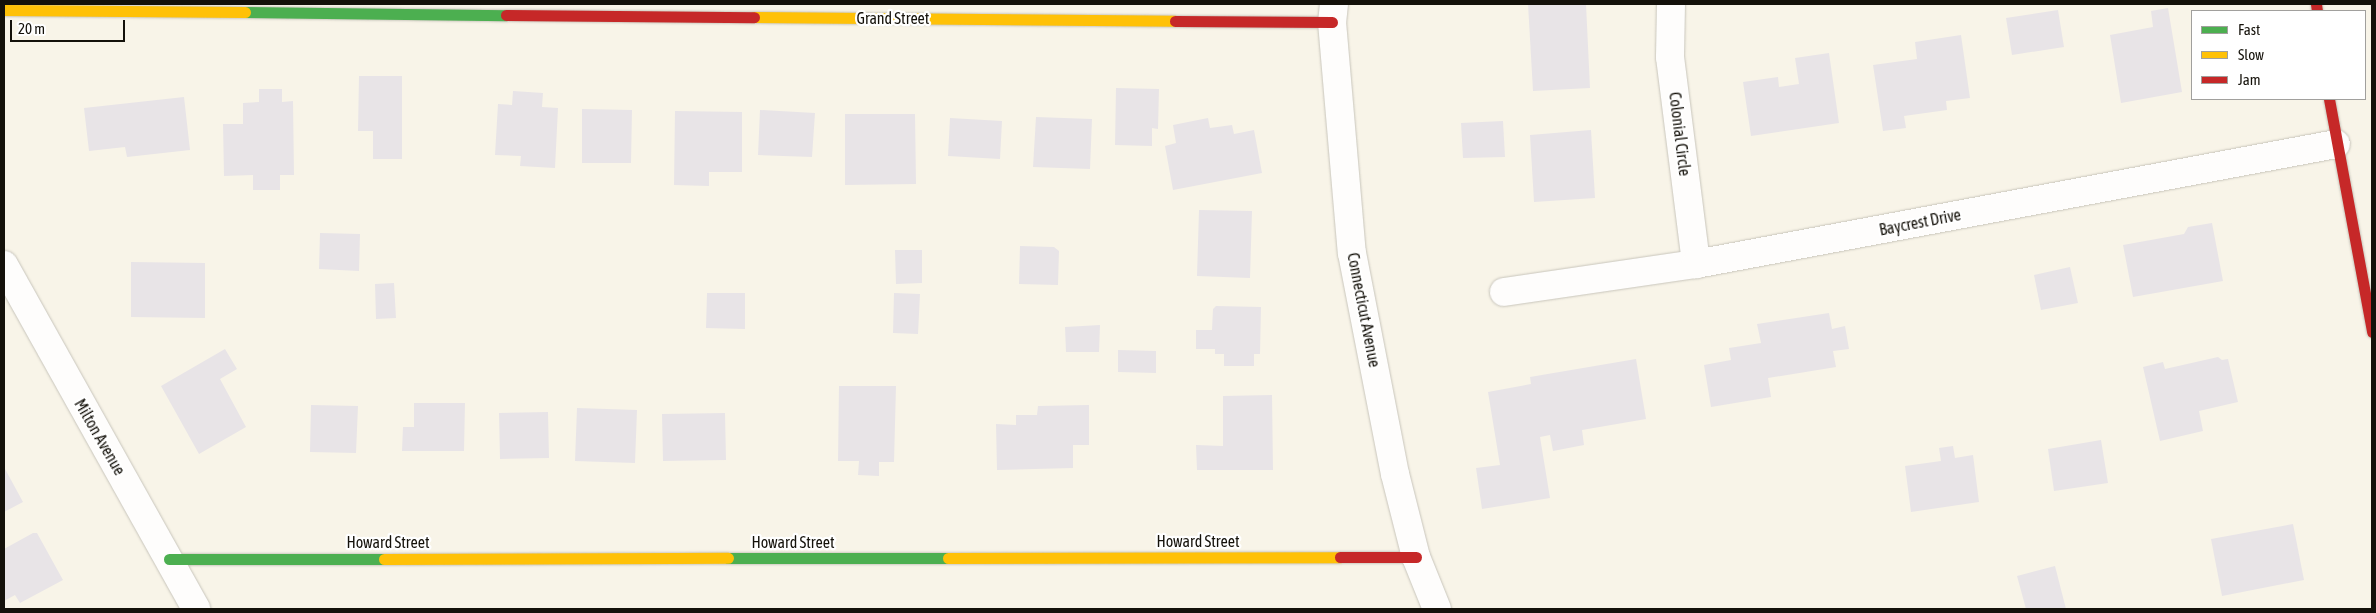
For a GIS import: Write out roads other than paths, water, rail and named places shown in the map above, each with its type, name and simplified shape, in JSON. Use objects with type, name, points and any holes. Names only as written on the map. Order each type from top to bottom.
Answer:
[{"type":"street","name":"Colonial Circle","points":[[1671,4],[1670,57],[1696,264]]},
{"type":"street","name":"Grand Street","points":[[4,10],[1333,13]]},
{"type":"street","name":"Connecticut Avenue","points":[[1333,13],[1352,253],[1395,474],[1416,557],[1437,609]]},
{"type":"street","points":[[2329,100],[2372,332]]},
{"type":"street","name":"Baycrest Drive","points":[[1504,292],[1696,264],[2336,144]]},
{"type":"street","name":"Milton Avenue","points":[[4,264],[43,338],[170,559],[196,609]]},
{"type":"street","points":[[4,307],[43,338]]},
{"type":"street","name":"Howard Street","points":[[170,559],[1416,557]]}]
